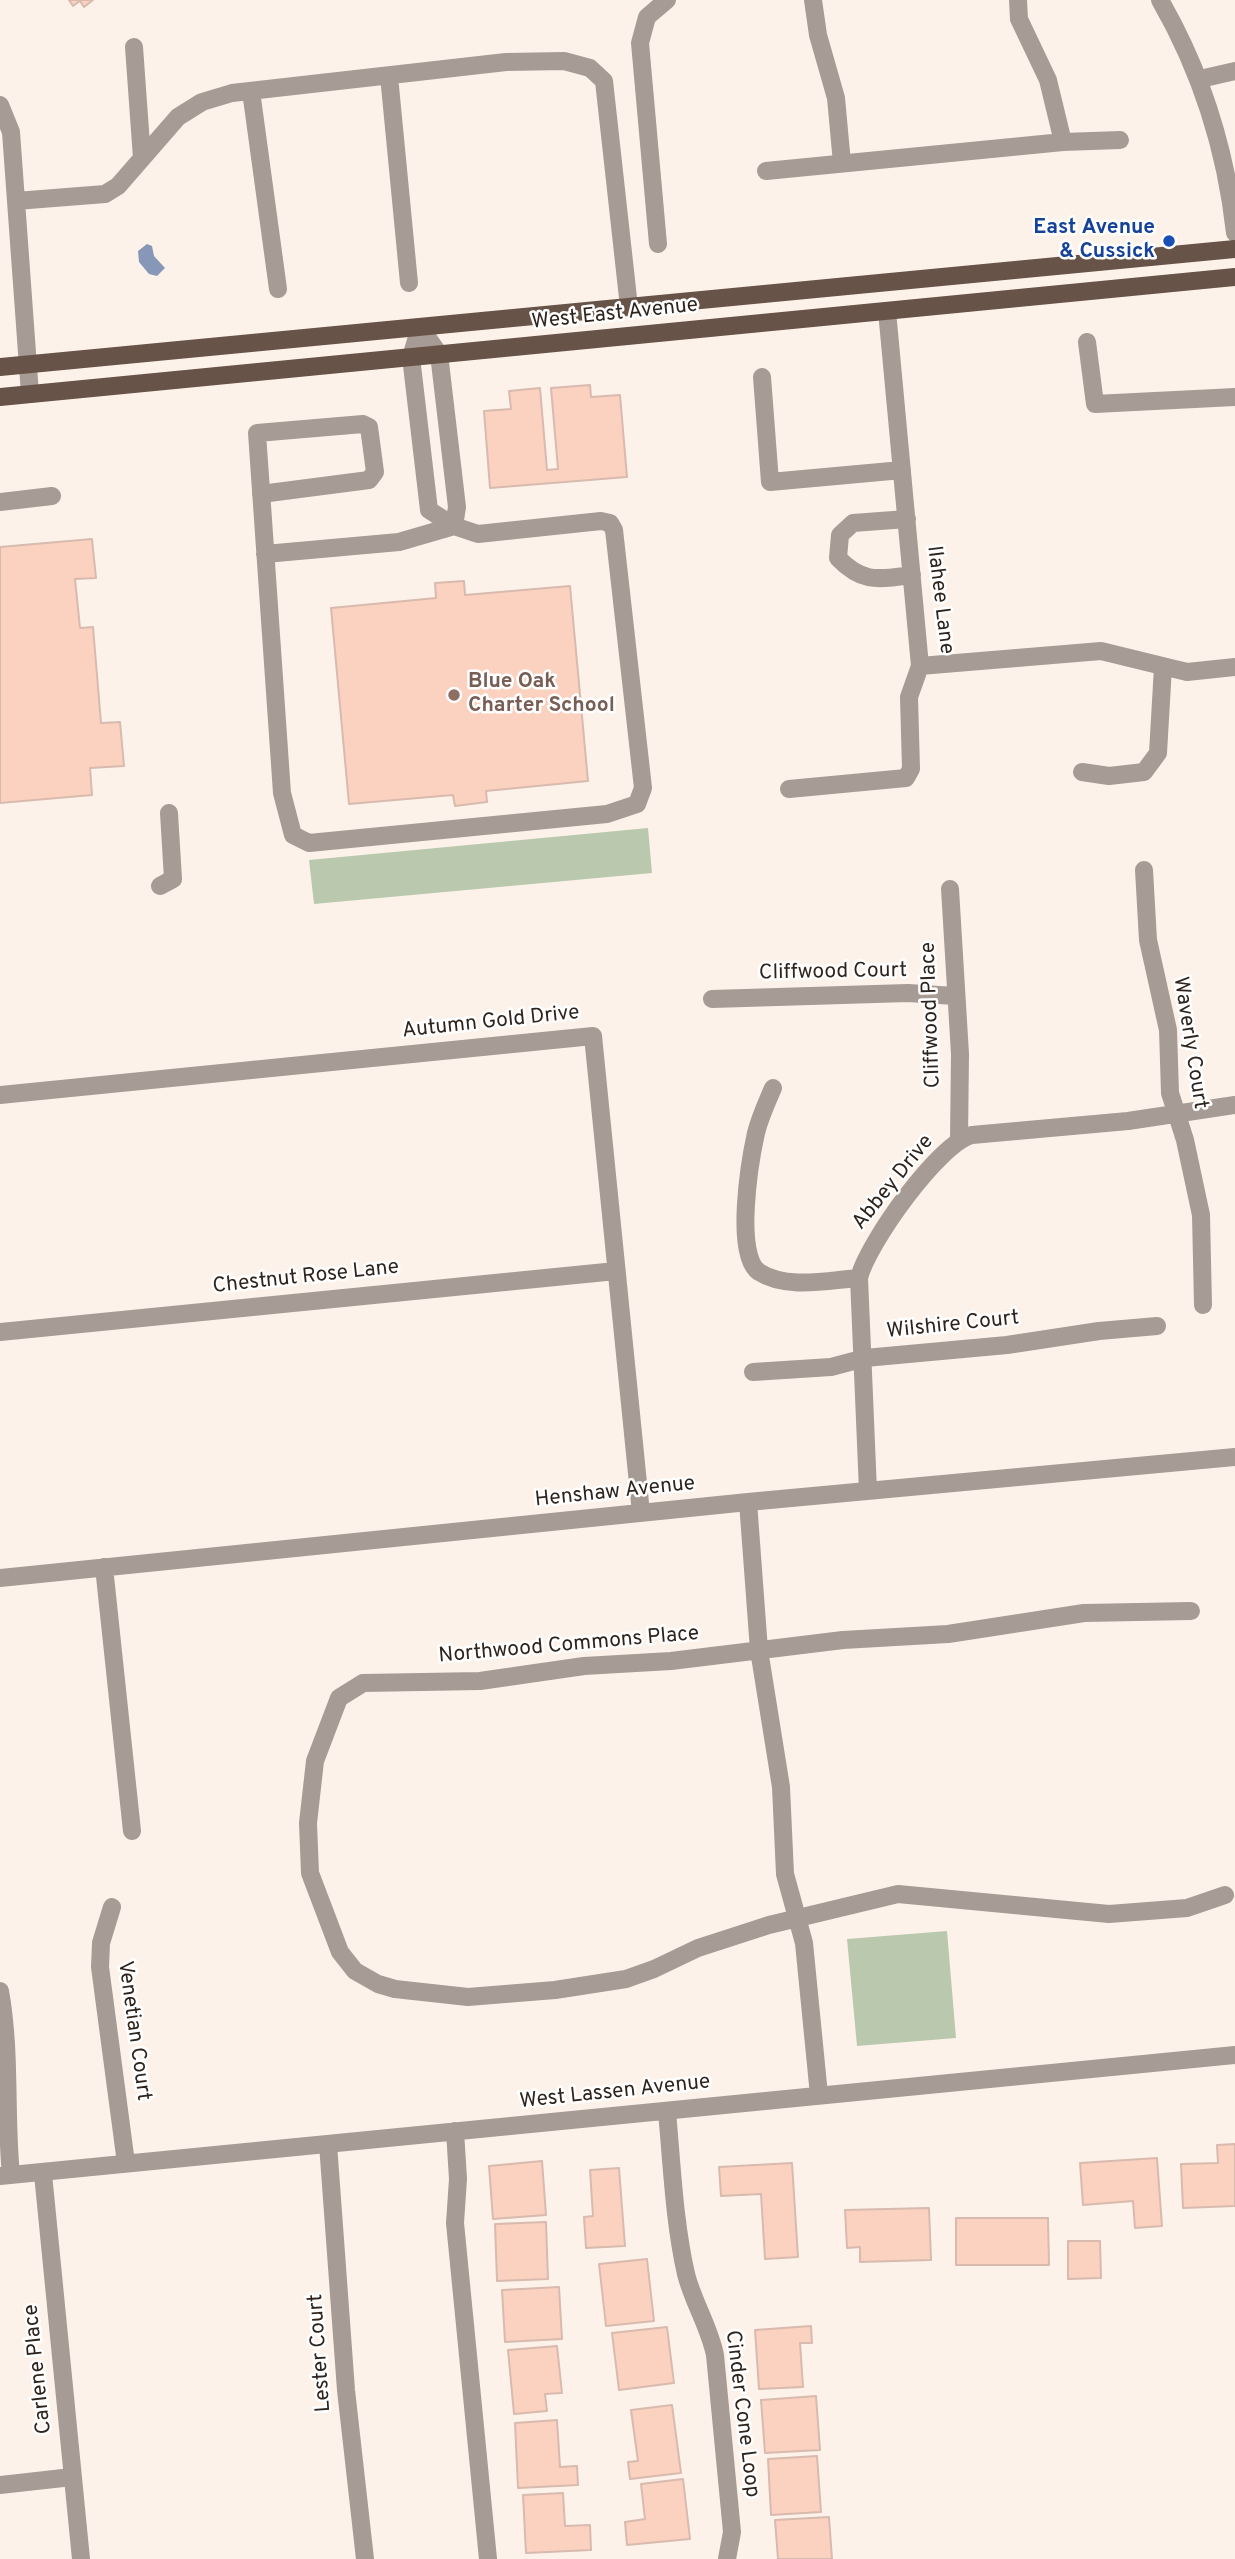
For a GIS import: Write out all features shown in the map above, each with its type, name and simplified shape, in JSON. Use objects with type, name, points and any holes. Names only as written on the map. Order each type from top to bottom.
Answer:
[{"type":"main road","name":"West East Avenue","points":[[0,368],[1235,249]]},
{"type":"main road","name":"West East Avenue","points":[[0,397],[1235,277]]},
{"type":"street","points":[[658,244],[640,43],[647,17],[667,0]]},
{"type":"street","points":[[813,0],[818,35],[836,97],[842,163]]},
{"type":"street","points":[[1018,0],[1019,19],[1048,80],[1063,142]]},
{"type":"street","points":[[1160,0],[1200,79],[1216,128],[1235,233]]},
{"type":"street","points":[[134,47],[142,158]]},
{"type":"street","points":[[16,201],[105,194],[118,186],[178,117],[202,102],[251,91],[506,62],[564,61],[590,68],[604,81],[629,307]]},
{"type":"street","points":[[1200,79],[1235,71]]},
{"type":"street","points":[[389,76],[410,283]]},
{"type":"street","points":[[251,91],[278,289]]},
{"type":"street","points":[[0,105],[10,132],[30,394]]},
{"type":"street","points":[[766,171],[1063,142],[1120,141]]},
{"type":"street","name":"Ilahee Lane","points":[[887,311],[920,666],[1101,650],[1187,672],[1235,667]]},
{"type":"street","points":[[421,327],[439,354],[457,507],[454,526]]},
{"type":"street","points":[[261,494],[369,480],[375,472],[369,427],[363,424],[257,433],[261,494],[265,554],[282,793],[293,835],[309,843],[607,814],[637,803],[643,788],[610,523],[601,521],[478,534],[454,526],[429,510],[411,357],[421,327]]},
{"type":"street","points":[[1087,342],[1095,404],[1235,397]]},
{"type":"street","points":[[762,377],[770,482],[902,470]]},
{"type":"street","points":[[0,502],[51,496]]},
{"type":"street","points":[[907,519],[853,523],[840,535],[838,558],[852,573],[874,579],[912,575]]},
{"type":"street","points":[[265,554],[399,542],[436,534],[454,526]]},
{"type":"street","points":[[789,789],[906,778],[911,769],[909,697],[920,666]]},
{"type":"street","points":[[1082,772],[1109,776],[1144,772],[1158,753],[1163,667]]},
{"type":"street","points":[[160,886],[173,879],[169,813]]},
{"type":"street","name":"Waverly Court","points":[[1144,870],[1148,940],[1168,1030],[1170,1087],[1201,1215],[1203,1305]]},
{"type":"street","name":"Cliffwood Place","points":[[950,889],[960,1054],[959,1140]]},
{"type":"street","name":"Cliffwood Court","points":[[712,999],[908,993],[955,996]]},
{"type":"street","name":"Autumn Gold Drive","points":[[0,1095],[593,1036],[641,1513]]},
{"type":"street","points":[[773,1088],[754,1143],[746,1225],[748,1259],[760,1272],[780,1279],[806,1282],[859,1278]]},
{"type":"street","name":"Abbey Drive","points":[[868,1491],[865,1358],[859,1278],[867,1255],[880,1232],[924,1176],[959,1140],[972,1135],[1178,1115],[1235,1105]]},
{"type":"street","name":"Chestnut Rose Lane","points":[[0,1332],[616,1270]]},
{"type":"street","name":"Wilshire Court","points":[[753,1372],[831,1367],[865,1358],[1007,1345],[1099,1331],[1157,1326]]},
{"type":"street","name":"Henshaw Avenue","points":[[0,1578],[748,1502],[1235,1457]]},
{"type":"street","points":[[748,1502],[759,1650],[779,1767],[785,1874],[804,1943],[819,2095]]},
{"type":"street","points":[[104,1567],[132,1831]]},
{"type":"street","name":"Northwood Commons Place","points":[[1191,1611],[1084,1613],[948,1634],[843,1640],[671,1661],[565,1668],[480,1681],[374,1681],[354,1686],[335,1705],[315,1761],[308,1823],[310,1874],[340,1952],[355,1971],[378,1984],[440,1996],[524,1994],[626,1979],[706,1945],[797,1917],[898,1894],[1109,1914],[1187,1908],[1225,1895]]},
{"type":"street","name":"Venetian Court","points":[[112,1907],[99,1955],[126,2163]]},
{"type":"street","points":[[0,1991],[8,2071],[6,2176]]},
{"type":"street","name":"West Lassen Avenue","points":[[6,2176],[1235,2055]]},
{"type":"street","name":"Cinder Cone Loop","points":[[667,2112],[682,2255],[688,2281],[710,2331],[715,2355],[732,2532],[727,2559]]},
{"type":"street","points":[[455,2132],[458,2179],[455,2223],[488,2559]]},
{"type":"street","name":"Lester Court","points":[[328,2144],[348,2404],[365,2559]]},
{"type":"street","name":"Carlene Place","points":[[43,2174],[81,2559]]},
{"type":"street","points":[[0,2485],[72,2477]]},
{"type":"green space","points":[[648,828],[652,873],[314,904],[309,860]]},
{"type":"green space","points":[[947,1931],[956,2038],[857,2046],[847,1939]]},
{"type":"water","points":[[147,244],[152,246],[154,256],[165,268],[157,276],[149,274],[139,262],[138,251]]},
{"type":"building","points":[[69,0],[93,0],[84,7],[80,1],[73,6]]},
{"type":"building","points":[[590,385],[591,397],[620,395],[627,477],[490,488],[484,411],[511,409],[509,391],[540,388],[547,470],[558,469],[551,388]]},
{"type":"building","points":[[92,539],[96,578],[75,579],[80,628],[93,627],[101,723],[120,722],[124,766],[90,768],[92,795],[0,803],[0,547]]},
{"type":"building","points":[[464,581],[465,595],[570,586],[588,781],[486,791],[487,802],[455,806],[453,795],[349,804],[331,608],[436,598],[435,583]]},
{"type":"building","points":[[1235,2144],[1235,2206],[1183,2208],[1181,2164],[1218,2163],[1217,2145]]},
{"type":"building","points":[[1157,2158],[1162,2226],[1135,2228],[1133,2201],[1083,2205],[1080,2163]]},
{"type":"building","points":[[542,2161],[546,2215],[493,2219],[489,2166]]},
{"type":"building","points":[[792,2163],[798,2257],[765,2259],[761,2194],[721,2196],[719,2167]]},
{"type":"building","points":[[619,2168],[625,2246],[586,2248],[584,2217],[593,2216],[590,2170]]},
{"type":"building","points":[[929,2208],[931,2260],[860,2262],[860,2247],[847,2248],[845,2210]]},
{"type":"building","points":[[956,2218],[1048,2218],[1049,2265],[956,2265]]},
{"type":"building","points":[[546,2222],[548,2279],[497,2281],[495,2224]]},
{"type":"building","points":[[1068,2241],[1100,2241],[1101,2278],[1068,2279]]},
{"type":"building","points":[[647,2259],[654,2321],[606,2326],[599,2264]]},
{"type":"building","points":[[559,2287],[562,2339],[505,2342],[502,2290]]},
{"type":"building","points":[[811,2326],[812,2343],[800,2343],[803,2387],[759,2389],[755,2330]]},
{"type":"building","points":[[667,2327],[674,2383],[619,2390],[612,2333]]},
{"type":"building","points":[[557,2346],[562,2393],[545,2394],[547,2411],[514,2414],[508,2350]]},
{"type":"building","points":[[816,2396],[820,2450],[765,2453],[761,2400]]},
{"type":"building","points":[[672,2405],[681,2473],[630,2479],[628,2462],[638,2461],[631,2410]]},
{"type":"building","points":[[557,2420],[560,2467],[577,2466],[578,2485],[518,2488],[515,2423]]},
{"type":"building","points":[[817,2456],[821,2512],[771,2515],[768,2459]]},
{"type":"building","points":[[683,2479],[690,2539],[627,2545],[625,2522],[645,2519],[641,2484]]},
{"type":"building","points":[[563,2493],[565,2526],[590,2525],[591,2550],[526,2553],[523,2495]]},
{"type":"building","points":[[829,2517],[832,2559],[778,2559],[775,2520]]},
{"type":"place","name":"East Avenue & Cussick","points":[[1169,241]]},
{"type":"place","name":"Blue Oak Charter School","points":[[454,695]]}]
